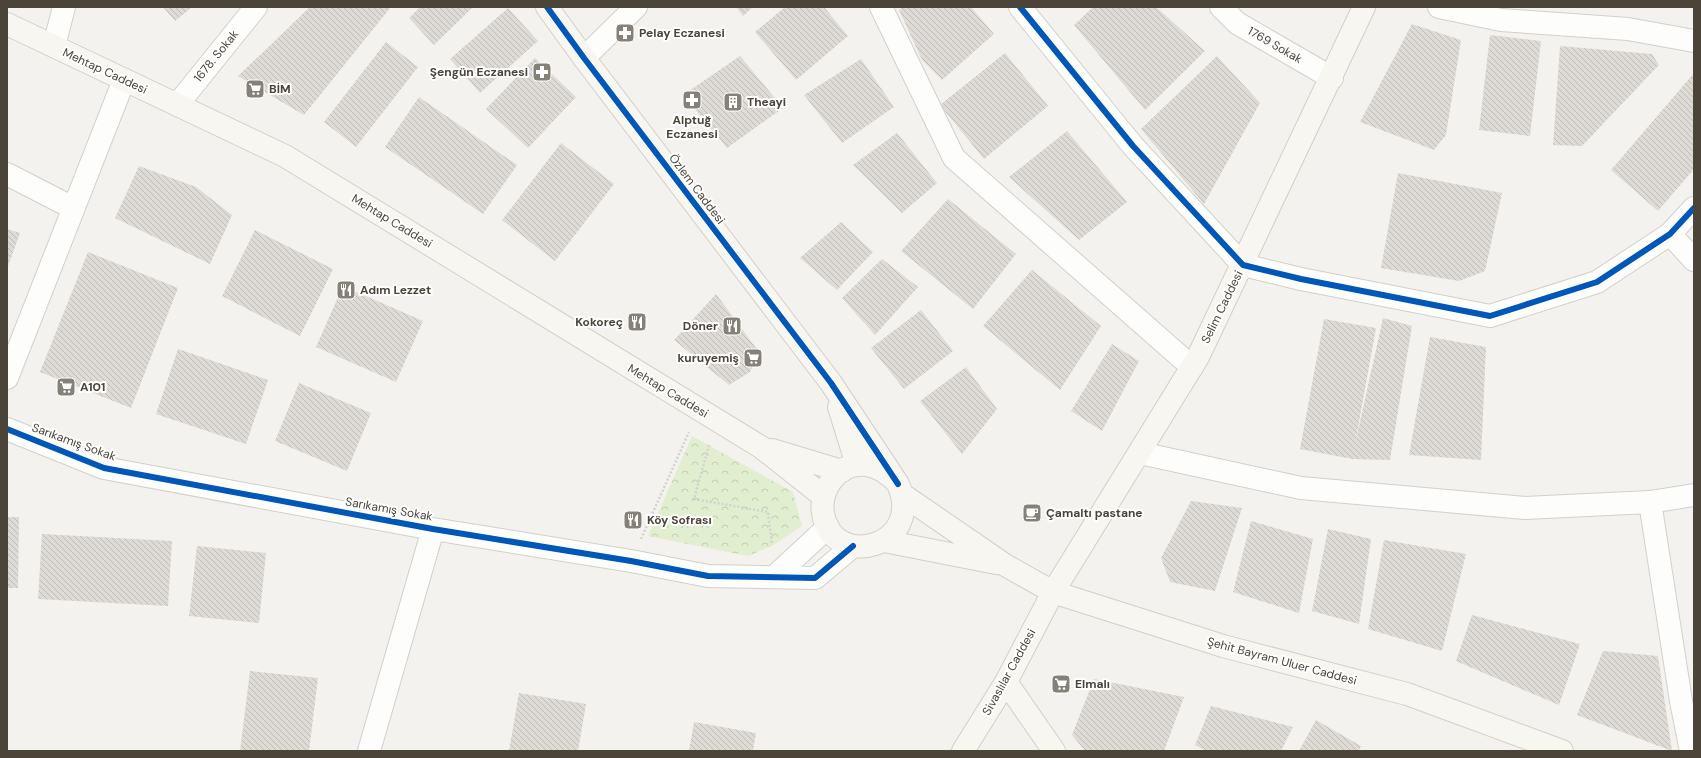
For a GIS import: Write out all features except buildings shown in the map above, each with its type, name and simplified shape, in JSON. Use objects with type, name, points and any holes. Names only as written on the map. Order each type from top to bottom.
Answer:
[{"type":"main road","name":"Özlem Caddesi","points":[[547,7],[584,58],[831,383],[900,490]]},
{"type":"main road","name":"Selim Caddesi","points":[[1053,592],[1192,367],[1332,78],[1364,7]]},
{"type":"main road","name":"Mehtap Caddesi","points":[[7,24],[285,156],[761,447]]},
{"type":"main road","points":[[831,383],[849,468]]},
{"type":"main road","points":[[761,447],[849,468],[869,465],[880,469],[890,475],[900,490],[1005,565]]},
{"type":"main road","points":[[761,447],[823,496]]},
{"type":"main road","points":[[849,468],[834,477],[827,486],[823,496],[823,512],[828,527],[835,536],[843,542],[854,546],[869,546],[884,541],[894,533],[901,521],[904,508],[900,490]]},
{"type":"main road","points":[[884,541],[1005,565]]},
{"type":"main road","name":"Şehit Bayram Uluer Caddesi","points":[[1005,565],[1053,592],[1223,646],[1407,694],[1539,747],[1562,751]]},
{"type":"main road","name":"Sivaslılar Caddesi","points":[[963,751],[1006,682],[1053,592]]},
{"type":"main road","points":[[1006,682],[1054,751]]},
{"type":"street","points":[[54,46],[64,7]]},
{"type":"street","name":"1678. Sokak","points":[[177,105],[256,7]]},
{"type":"street","points":[[584,58],[636,7]]},
{"type":"street","points":[[881,7],[954,158],[1192,367]]},
{"type":"street","points":[[1020,7],[1133,146],[1243,264],[1301,279],[1490,316],[1597,282],[1670,234],[1694,208]]},
{"type":"street","name":"1769 Sokak","points":[[1221,7],[1237,23],[1332,78]]},
{"type":"street","points":[[1439,7],[1501,20],[1628,29],[1694,41]]},
{"type":"street","points":[[7,378],[124,80]]},
{"type":"street","points":[[7,174],[73,208]]},
{"type":"street","points":[[1670,234],[1694,260]]},
{"type":"street","name":"Sarıkamış Sokak","points":[[7,429],[104,468],[433,529],[631,561],[708,576],[815,578],[854,546]]},
{"type":"street","points":[[1140,453],[1301,488],[1525,508],[1650,502],[1694,495]]},
{"type":"street","points":[[1650,502],[1681,701],[1691,751]]},
{"type":"street","points":[[774,578],[828,527]]},
{"type":"street","points":[[369,751],[433,529]]},
{"type":"path","points":[[707,414],[694,499],[768,512],[772,546]]},
{"type":"path","points":[[631,561],[707,414]]},
{"type":"green space","points":[[692,436],[793,492],[802,526],[772,546],[748,556],[648,536]]},
{"type":"cycle path","points":[[547,7],[584,58],[831,383],[898,484]]},
{"type":"cycle path","points":[[1020,7],[1133,146],[1243,265],[1301,279],[1490,316],[1597,282],[1670,234],[1694,208]]},
{"type":"cycle path","points":[[7,429],[104,468],[433,529],[631,561],[708,576],[815,578],[853,546]]},
{"type":"place","name":"Pelay Eczanesi","points":[[625,33]]},
{"type":"place","name":"Şengün Eczanesi","points":[[542,72]]},
{"type":"place","name":"BİM","points":[[255,89]]},
{"type":"place","name":"Alptuğ Eczanesi","points":[[692,100]]},
{"type":"place","name":"Theayi","points":[[733,102]]},
{"type":"place","name":"Adım Lezzet","points":[[346,290]]},
{"type":"place","name":"Kokoreç","points":[[637,322]]},
{"type":"place","name":"Döner","points":[[732,326]]},
{"type":"place","name":"kuruyemiş","points":[[753,358]]},
{"type":"place","name":"A101","points":[[66,387]]},
{"type":"place","name":"Çamaltı pastane","points":[[1032,513]]},
{"type":"place","name":"Köy Sofrası","points":[[633,520]]},
{"type":"place","name":"Elmalı","points":[[1061,684]]}]
